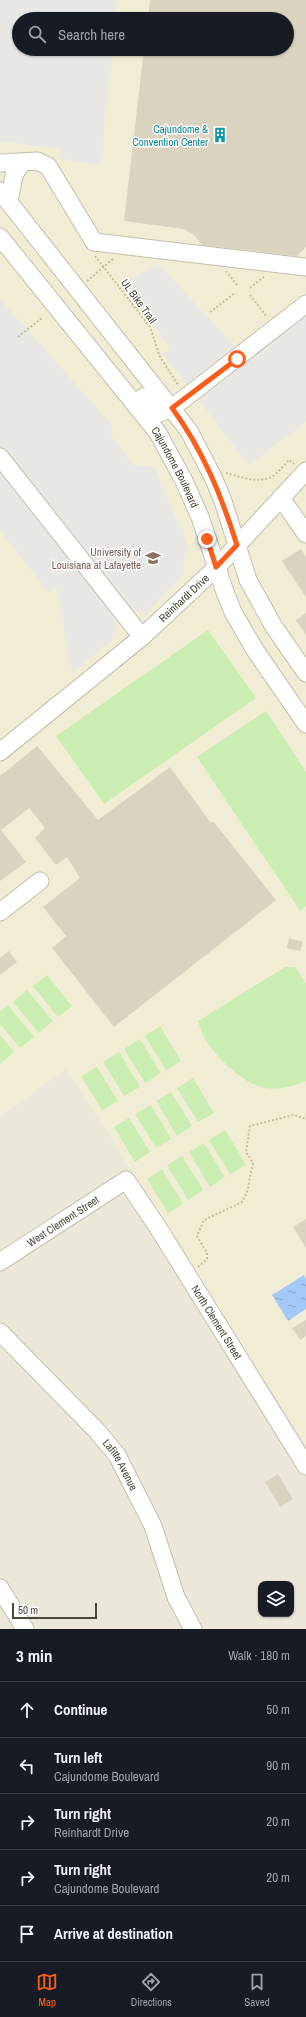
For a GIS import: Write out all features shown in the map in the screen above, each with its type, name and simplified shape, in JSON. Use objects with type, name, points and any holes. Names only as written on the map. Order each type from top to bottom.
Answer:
[{"type":"street","points":[[0,163],[37,161],[48,166],[94,242],[306,267]]},
{"type":"street","points":[[22,162],[4,196],[179,404],[189,431],[213,477],[248,580],[262,607],[306,673]]},
{"type":"street","name":"Cajundome Boulevard","points":[[0,237],[158,433],[169,450],[200,517],[216,567],[234,612],[256,650],[306,724]]},
{"type":"street","points":[[65,317],[120,370],[157,414],[179,404],[306,304]]},
{"type":"street","points":[[0,457],[142,637]]},
{"type":"street","name":"Reinhardt Drive","points":[[0,752],[142,637],[216,567],[305,472]]},
{"type":"street","points":[[281,498],[306,534]]},
{"type":"street","points":[[0,912],[40,881]]},
{"type":"street","name":"North Clement Street","points":[[126,1180],[306,1466]]},
{"type":"street","name":"West Clement Street","points":[[0,1262],[126,1180]]},
{"type":"street","name":"Lafitte Avenue","points":[[0,1332],[97,1431],[117,1455],[152,1526],[176,1597],[193,1629]]},
{"type":"street","points":[[0,1588],[25,1629]]},
{"type":"path","name":"UL Bike Trail","points":[[95,255],[150,326],[160,357],[172,373],[179,404]]},
{"type":"path","points":[[83,284],[104,266]]},
{"type":"path","points":[[224,269],[238,286]]},
{"type":"path","points":[[250,288],[267,274]]},
{"type":"path","points":[[210,312],[235,293]]},
{"type":"path","points":[[250,295],[268,318]]},
{"type":"path","points":[[18,337],[43,317]]},
{"type":"path","points":[[222,471],[250,479],[262,480],[273,476],[289,460],[305,472]]},
{"type":"path","points":[[188,1277],[207,1259],[207,1254],[197,1236],[204,1220],[242,1202],[248,1192],[252,1164],[246,1152],[250,1126],[293,1115],[306,1119]]},
{"type":"shaded area","name":"University of Louisiana at Lafayette","points":[[0,0],[306,0],[306,1444],[67,1068],[0,1116]]},
{"type":"shaded area","points":[[0,0],[117,0],[116,12],[12,12],[12,56],[111,56],[101,165],[60,159],[61,149],[4,142],[0,145]]},
{"type":"shaded area","points":[[158,263],[236,348],[306,293],[306,422],[249,465],[162,353],[171,351],[126,283]]},
{"type":"shaded area","points":[[0,299],[111,424],[111,435],[132,464],[155,467],[188,547],[181,578],[147,611],[129,613],[117,620],[112,640],[71,674],[57,586],[48,592],[0,530]]},
{"type":"shaded area","points":[[67,1068],[306,1444],[306,1629],[0,1629],[0,1116]]},
{"type":"green space","points":[[208,630],[256,698],[104,804],[56,736]]},
{"type":"green space","points":[[266,711],[306,772],[306,906],[300,911],[197,757]]},
{"type":"green space","points":[[285,967],[295,967],[306,984],[306,1081],[284,1088],[272,1089],[261,1087],[246,1080],[230,1068],[209,1045],[202,1033],[198,1021]]},
{"type":"green space","points":[[47,975],[72,1006],[58,1017],[33,986]]},
{"type":"green space","points":[[27,990],[53,1021],[39,1033],[13,1002]]},
{"type":"green space","points":[[8,1005],[34,1037],[20,1048],[0,1024],[0,1012]]},
{"type":"green space","points":[[160,1026],[181,1061],[166,1070],[145,1036]]},
{"type":"green space","points":[[0,1035],[14,1052],[0,1064]]},
{"type":"green space","points":[[140,1039],[161,1073],[145,1083],[124,1049]]},
{"type":"green space","points":[[119,1052],[140,1087],[124,1096],[103,1062]]},
{"type":"green space","points":[[97,1067],[118,1101],[102,1110],[81,1076]]},
{"type":"green space","points":[[193,1078],[214,1113],[198,1122],[177,1088]]},
{"type":"green space","points":[[171,1092],[192,1126],[177,1136],[156,1101]]},
{"type":"green space","points":[[151,1105],[171,1139],[156,1148],[135,1114]]},
{"type":"green space","points":[[129,1118],[150,1152],[135,1162],[114,1127]]},
{"type":"green space","points":[[225,1130],[246,1165],[230,1174],[209,1140]]},
{"type":"green space","points":[[204,1143],[225,1177],[210,1187],[189,1152]]},
{"type":"green space","points":[[182,1156],[203,1190],[188,1200],[167,1165]]},
{"type":"green space","points":[[162,1169],[183,1204],[168,1213],[147,1179]]},
{"type":"water","points":[[304,1275],[306,1279],[306,1309],[288,1321],[272,1295]]},
{"type":"building","name":"Cajundome & Convention Center","points":[[150,0],[306,0],[306,247],[297,256],[202,245],[194,235],[184,229],[124,221],[143,56],[294,56],[294,12],[149,12]]},
{"type":"building","points":[[301,549],[306,557],[306,597],[282,561]]},
{"type":"building","points":[[306,613],[306,635],[296,620]]},
{"type":"building","points":[[37,746],[98,820],[170,767],[211,823],[213,821],[276,900],[114,1027],[52,948],[66,936],[43,907],[80,878],[67,857],[56,865],[35,838],[45,828],[29,808],[1,830],[26,862],[0,881],[0,776]]},
{"type":"building","points":[[289,938],[303,942],[300,951],[287,948]]},
{"type":"building","points":[[9,951],[17,962],[0,975],[0,958]]},
{"type":"building","points":[[306,1219],[306,1248],[293,1227]]},
{"type":"building","points":[[306,1320],[306,1336],[300,1340],[292,1328]]},
{"type":"building","points":[[278,1474],[293,1499],[280,1507],[265,1482]]},
{"type":"place","name":"Cajundome & Convention Center","points":[[220,135]]},
{"type":"place","name":"University of Louisiana at Lafayette","points":[[153,558]]},
{"type":"route","points":[[207,539],[216,567],[237,545],[223,500],[213,477],[189,431],[172,408],[237,359]]}]
